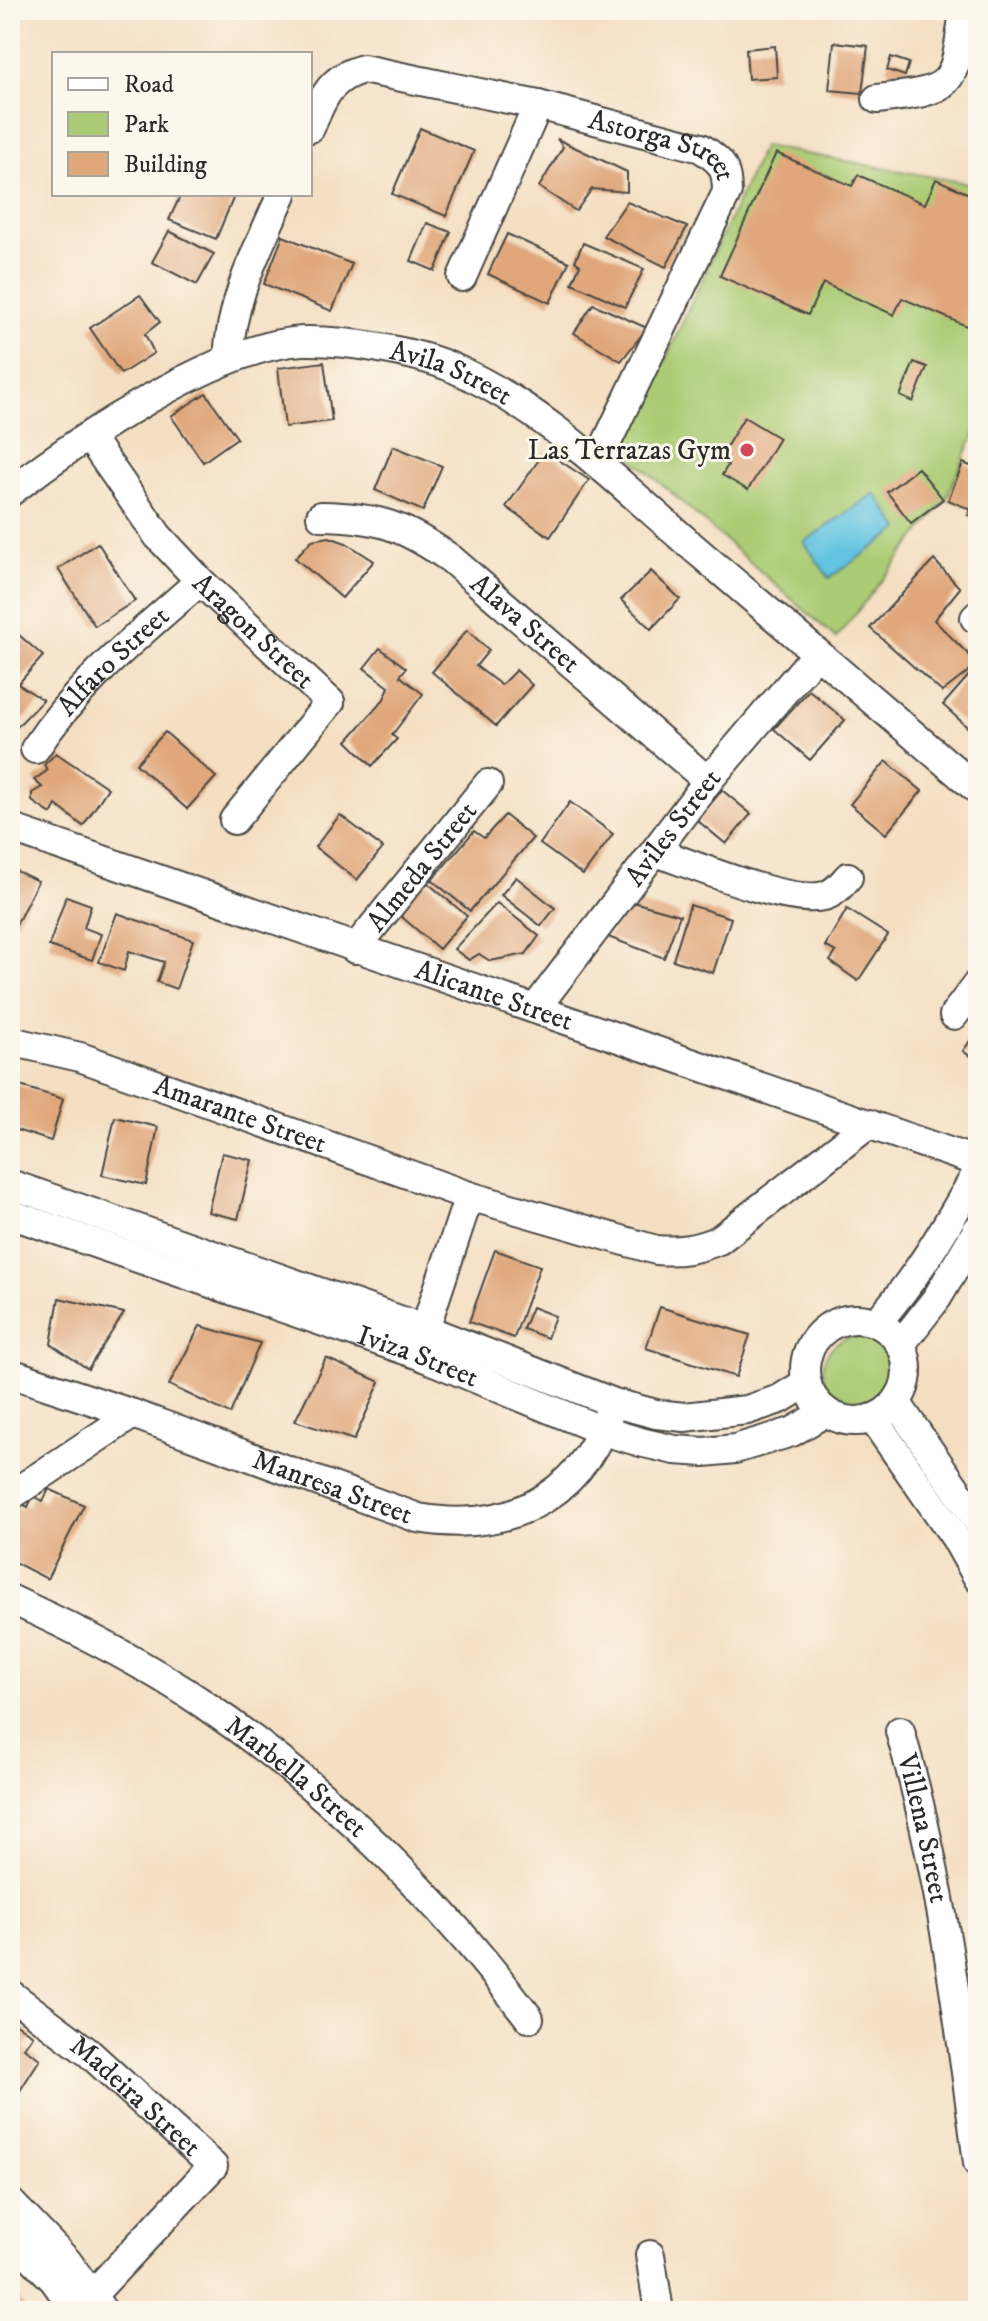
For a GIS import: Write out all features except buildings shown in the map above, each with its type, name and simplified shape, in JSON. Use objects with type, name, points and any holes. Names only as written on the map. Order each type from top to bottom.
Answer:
[{"type":"street","points":[[877,99],[931,91],[944,83],[954,69],[964,10]]},
{"type":"street","name":"Astorga Street","points":[[312,124],[333,83],[348,73],[363,69],[538,105],[701,148],[718,159],[727,176],[727,192],[597,463]]},
{"type":"street","points":[[462,277],[538,105]]},
{"type":"street","points":[[228,359],[237,302],[281,196]]},
{"type":"street","name":"Avila Street","points":[[10,492],[155,396],[228,359],[270,346],[302,341],[348,343],[394,351],[449,366],[507,396],[597,463],[978,790]]},
{"type":"street","name":"Aragon Street","points":[[90,438],[158,536],[200,581],[340,700],[234,820]]},
{"type":"street","name":"Alava Street","points":[[321,516],[356,516],[391,524],[417,535],[451,559],[708,781]]},
{"type":"street","name":"Alfaro Street","points":[[35,749],[61,712],[94,674],[200,581]]},
{"type":"street","name":"Aviles Street","points":[[535,1009],[708,781],[817,653]]},
{"type":"street","name":"Almeda Street","points":[[355,949],[488,784]]},
{"type":"street","name":"Alicante Street","points":[[10,828],[978,1162]]},
{"type":"street","points":[[656,852],[773,891],[811,897],[834,892],[848,877]]},
{"type":"street","points":[[954,1015],[978,983]]},
{"type":"street","name":"Amarante Street","points":[[10,1041],[80,1057],[469,1196],[656,1250],[700,1248],[719,1240],[869,1124]]},
{"type":"street","points":[[876,1323],[916,1274],[978,1171]]},
{"type":"street","name":"Iviza Street","points":[[10,1184],[421,1342],[603,1431],[675,1450],[704,1452],[764,1442],[792,1432],[826,1412]]},
{"type":"street","points":[[421,1342],[469,1196]]},
{"type":"street","name":"Iviza Street","points":[[10,1214],[656,1414],[715,1416],[747,1410],[780,1399],[806,1383]]},
{"type":"street","points":[[901,1344],[937,1298],[978,1229]]},
{"type":"street","points":[[860,1319],[890,1331],[901,1344],[908,1367],[907,1380],[896,1402],[886,1412],[857,1422],[841,1420],[813,1400],[804,1367],[808,1352],[822,1332],[843,1320],[860,1319]]},
{"type":"street","name":"Manresa Street","points":[[10,1373],[133,1414],[418,1518],[450,1524],[486,1521],[517,1512],[545,1498],[569,1480],[587,1458],[603,1431],[614,1403]]},
{"type":"street","points":[[896,1402],[978,1521]]},
{"type":"street","points":[[10,1496],[133,1414]]},
{"type":"street","points":[[873,1419],[947,1524],[978,1578]]},
{"type":"street","name":"Marbella Street","points":[[10,1599],[69,1626],[201,1703],[332,1804],[452,1921],[529,2018]]},
{"type":"street","name":"Villena Street","points":[[900,1731],[923,1815],[942,1906],[978,2163]]},
{"type":"street","name":"Madeira Street","points":[[10,1994],[89,2053],[213,2166],[87,2307]]},
{"type":"street","points":[[10,2202],[67,2261],[87,2307]]},
{"type":"street","points":[[10,2235],[54,2280],[87,2307]]},
{"type":"street","points":[[650,2255],[659,2311]]},
{"type":"green space","points":[[763,146],[978,185],[978,426],[945,501],[836,638],[624,451]]},
{"type":"green space","points":[[856,1337],[869,1339],[884,1352],[889,1370],[887,1383],[874,1398],[856,1403],[843,1401],[828,1388],[823,1370],[825,1357],[838,1342]]},
{"type":"water","points":[[875,493],[900,529],[829,578],[804,542]]},
{"type":"place","name":"Las Terrazas Gym","points":[[747,450]]}]
